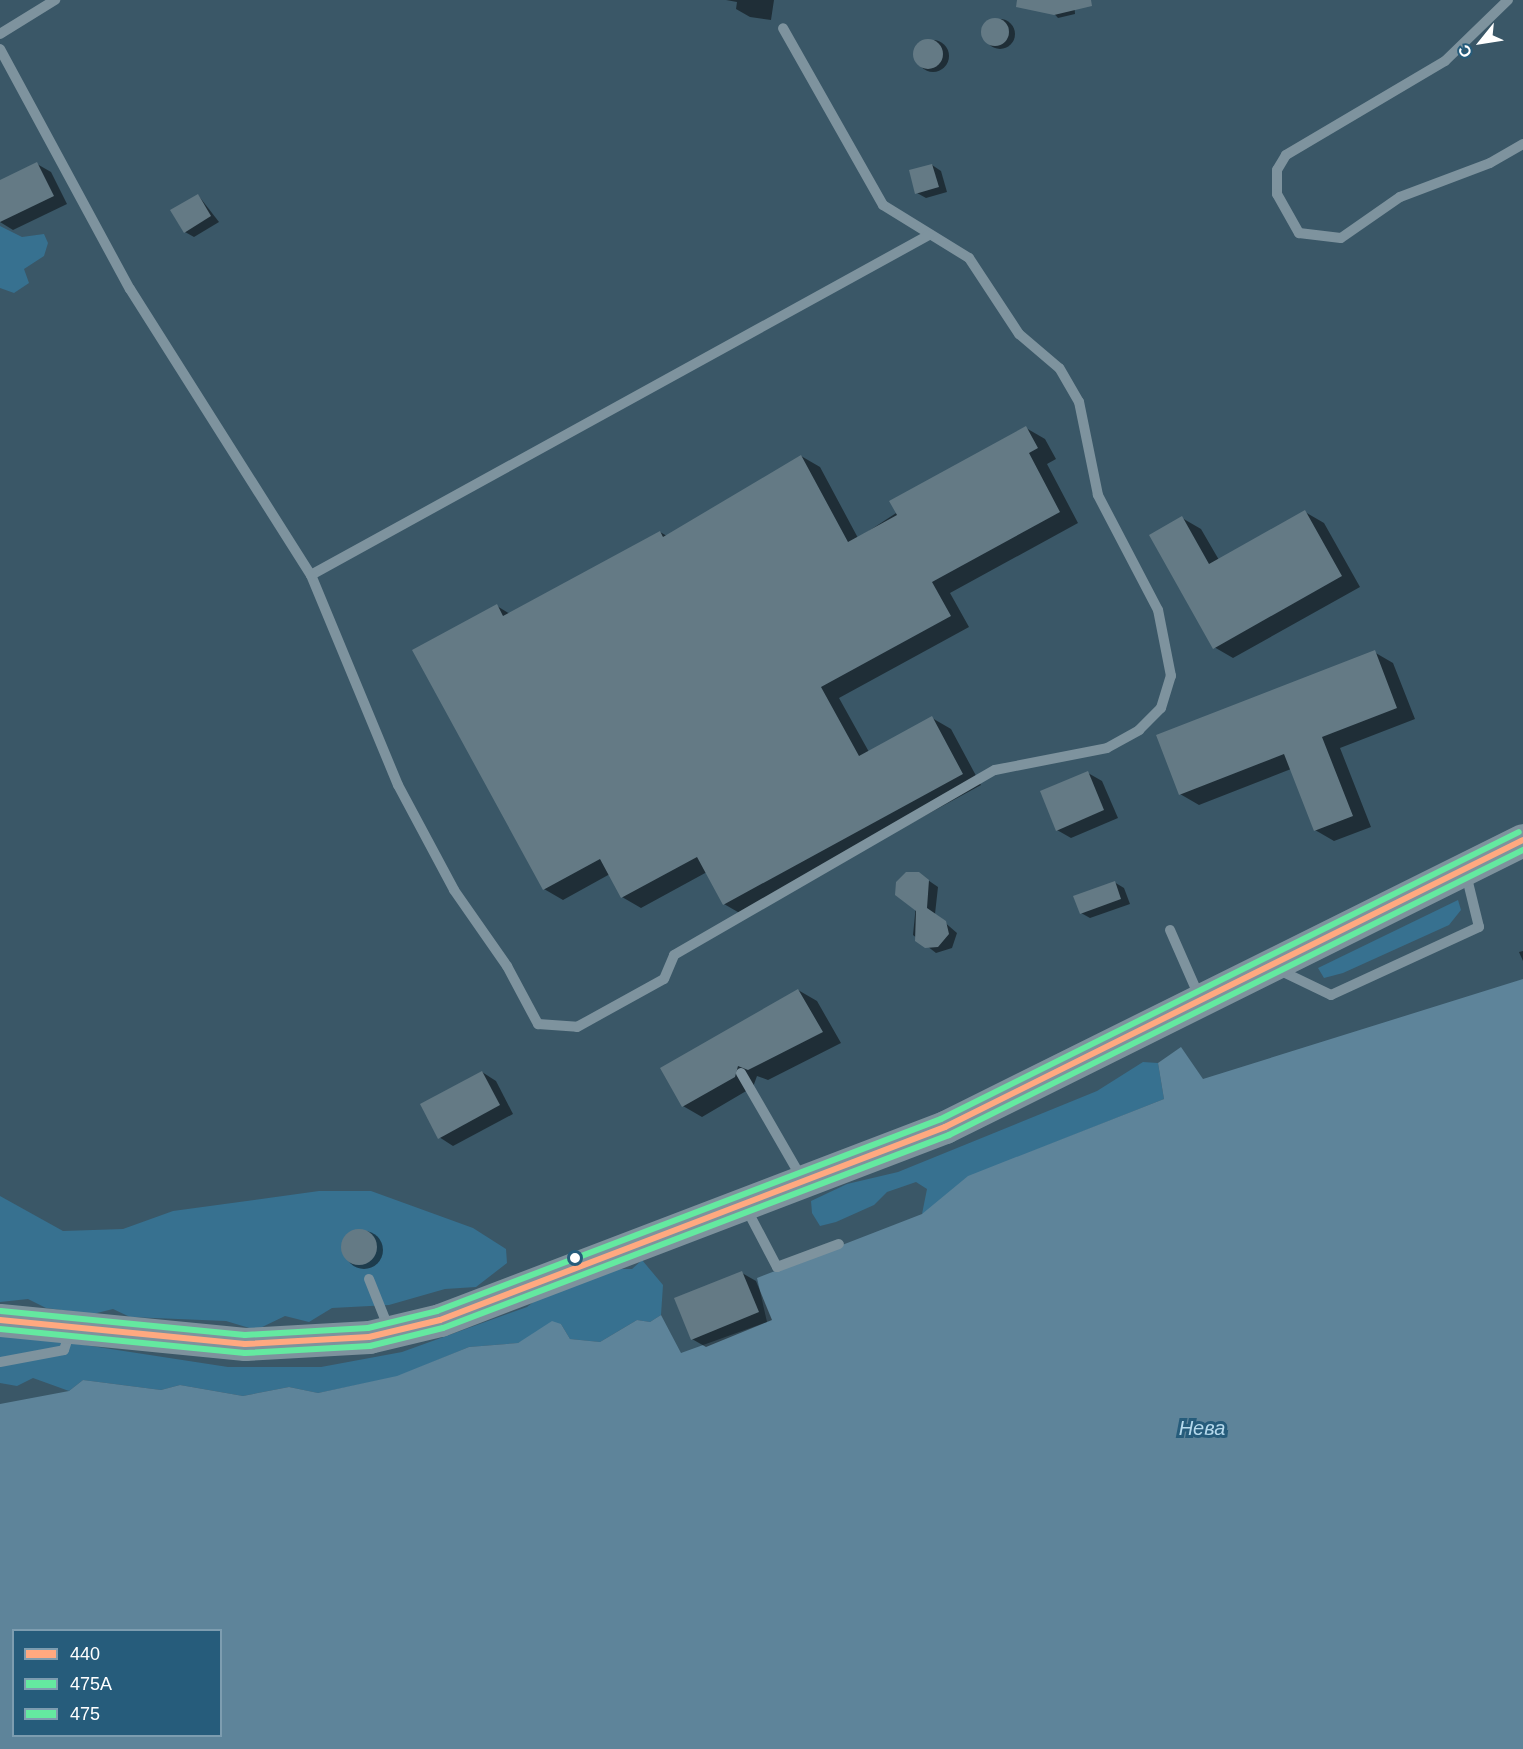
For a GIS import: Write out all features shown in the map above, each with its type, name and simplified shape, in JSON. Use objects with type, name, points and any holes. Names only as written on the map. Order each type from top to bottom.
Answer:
[{"type":"main road","points":[[0,1320],[246,1344],[390,1332],[440,1320],[745,1206],[945,1127],[1523,840]]},
{"type":"lane","points":[[0,34],[55,0]]},
{"type":"lane","points":[[1508,0],[1477,35],[1417,81],[1286,155],[1277,170],[1277,194],[1299,233],[1341,238],[1400,197],[1490,163],[1523,144]]},
{"type":"lane","points":[[0,49],[130,289],[311,574],[398,785],[454,890],[507,966],[537,1024],[577,1027],[664,979],[674,955],[996,770],[1107,748],[1139,730],[1161,708],[1171,676],[1158,610],[1098,495],[1079,402],[1059,368],[1019,334],[969,258],[883,205],[783,28]]},
{"type":"lane","points":[[311,574],[929,235]]},
{"type":"lane","points":[[1268,965],[1331,995],[1479,927],[1465,869]]},
{"type":"lane","points":[[1170,930],[1201,999]]},
{"type":"lane","points":[[741,1073],[804,1183]]},
{"type":"lane","points":[[745,1206],[777,1266],[839,1244]]},
{"type":"lane","points":[[369,1279],[390,1332]]},
{"type":"lane","points":[[0,1362],[64,1350],[71,1328]]},
{"type":"shaded area","points":[[0,226],[22,237],[44,234],[48,243],[44,256],[24,269],[29,283],[14,293],[0,288]]},
{"type":"shaded area","points":[[1458,900],[1461,910],[1449,925],[1343,973],[1324,978],[1318,968]]},
{"type":"shaded area","points":[[1143,1062],[1158,1063],[1164,1099],[1031,1152],[922,1214],[927,1189],[916,1182],[887,1192],[874,1205],[836,1222],[820,1226],[812,1213],[811,1201],[847,1184],[898,1172],[1097,1091]]},
{"type":"shaded area","points":[[319,1191],[371,1191],[473,1228],[506,1249],[507,1263],[476,1287],[445,1289],[389,1305],[332,1308],[309,1322],[285,1316],[256,1330],[226,1321],[130,1317],[113,1309],[93,1314],[46,1308],[28,1299],[0,1302],[0,1196],[63,1231],[123,1229],[173,1211]]},
{"type":"shaded area","points":[[642,1260],[663,1285],[661,1315],[650,1322],[637,1320],[600,1342],[570,1339],[561,1324],[518,1343],[469,1347],[397,1377],[318,1393],[289,1387],[243,1396],[180,1385],[161,1390],[83,1380],[69,1391],[33,1378],[17,1386],[0,1383],[0,1332],[228,1367],[321,1367],[402,1352],[527,1307],[547,1291],[611,1269],[632,1269]]},
{"type":"water","name":"Нева","points":[[1523,979],[1523,1749],[0,1749],[0,1404],[69,1391],[83,1380],[161,1390],[180,1385],[243,1396],[289,1387],[318,1393],[397,1376],[469,1347],[518,1343],[552,1321],[561,1324],[570,1339],[600,1342],[637,1320],[650,1322],[661,1315],[681,1353],[767,1322],[757,1278],[922,1214],[968,1176],[1164,1099],[1158,1063],[1181,1047],[1203,1079]]},
{"type":"building","points":[[1017,0],[1091,0],[1092,6],[1054,15],[1016,7]]},
{"type":"building","points":[[995,18],[1005,22],[1009,32],[1005,42],[995,46],[985,42],[981,32],[985,22]]},
{"type":"building","points":[[928,39],[939,43],[943,54],[939,65],[928,69],[917,65],[913,54],[917,43]]},
{"type":"building","points":[[37,162],[54,196],[0,222],[0,180]]},
{"type":"building","points":[[932,164],[939,187],[915,194],[909,170]]},
{"type":"building","points":[[198,194],[211,216],[184,233],[170,210]]},
{"type":"building","points":[[1026,426],[1038,448],[1029,453],[1060,512],[932,582],[951,616],[821,687],[859,756],[932,716],[963,774],[723,905],[697,857],[621,898],[600,859],[543,890],[412,650],[497,604],[503,616],[660,531],[663,537],[801,455],[848,542],[897,515],[889,501]]},
{"type":"building","points":[[1305,510],[1342,576],[1213,649],[1149,535],[1182,516],[1209,564]]},
{"type":"building","points":[[1375,650],[1397,708],[1322,737],[1353,816],[1314,831],[1284,754],[1179,795],[1156,735]]},
{"type":"building","points":[[1088,771],[1104,810],[1056,831],[1040,791]]},
{"type":"building","points":[[906,872],[919,872],[929,880],[927,908],[946,921],[949,934],[938,947],[925,948],[915,941],[916,911],[895,895],[896,882]]},
{"type":"building","points":[[1115,881],[1121,899],[1080,914],[1073,896]]},
{"type":"building","points":[[798,989],[823,1032],[748,1070],[738,1066],[735,1077],[682,1107],[660,1068]]},
{"type":"building","points":[[482,1071],[500,1105],[438,1139],[420,1104]]},
{"type":"building","points":[[359,1229],[372,1234],[377,1247],[372,1260],[359,1265],[346,1260],[341,1247],[346,1234]]},
{"type":"building","points":[[742,1271],[759,1312],[691,1340],[674,1298]]},
{"type":"transit line","name":"475","points":[[1,1311],[245,1335],[368,1328],[437,1311],[941,1119],[1519,832]]},
{"type":"transit line","name":"440","points":[[0,1320],[245,1344],[369,1337],[440,1320],[945,1127],[1523,840]]},
{"type":"transit line","name":"475А","points":[[0,1329],[245,1353],[370,1346],[443,1328],[949,1135],[1523,850]]}]
